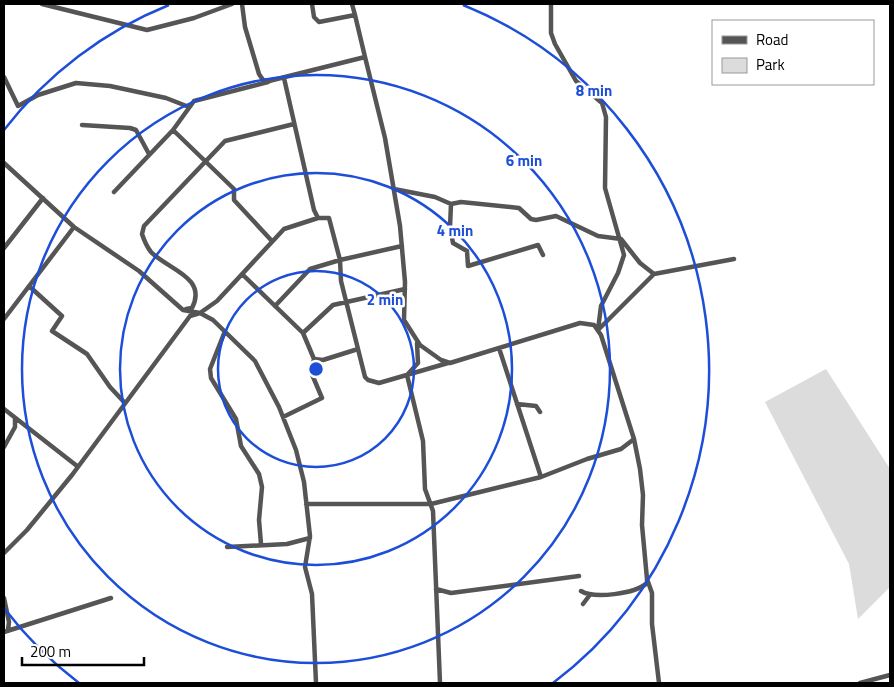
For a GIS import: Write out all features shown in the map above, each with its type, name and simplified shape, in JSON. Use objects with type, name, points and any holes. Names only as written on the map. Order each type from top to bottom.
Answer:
[{"type":"street","points":[[42,4],[148,30],[194,18],[232,4]]},
{"type":"street","points":[[242,4],[245,26],[259,74],[263,80],[269,81]]},
{"type":"street","points":[[312,4],[314,17],[319,22],[355,15]]},
{"type":"street","points":[[352,4],[385,138],[394,189],[402,246],[405,289],[404,320],[419,348],[418,363],[407,375]]},
{"type":"street","points":[[551,4],[551,33],[555,44],[576,81],[602,103],[606,131],[605,188],[624,255],[622,264],[605,294],[599,316],[598,330],[634,440],[642,486],[642,525],[648,579],[652,593],[652,624],[659,683]]},
{"type":"street","points":[[114,192],[173,130],[194,101],[365,57]]},
{"type":"street","points":[[4,76],[18,106],[38,96],[76,82],[120,88],[166,98],[189,108]]},
{"type":"street","points":[[284,78],[318,218]]},
{"type":"street","points":[[183,310],[192,308],[197,294],[194,285],[151,252],[142,234],[144,226],[225,142],[294,124]]},
{"type":"street","points":[[82,125],[136,130],[149,154]]},
{"type":"street","points":[[173,130],[234,189],[234,200],[271,240]]},
{"type":"street","points":[[4,162],[74,227],[139,271],[183,310],[200,313],[213,320],[257,364],[283,417],[296,450],[304,482],[310,538],[305,567],[312,594],[316,683]]},
{"type":"street","points":[[394,189],[435,197],[451,204],[461,202],[519,208],[531,219],[536,220],[556,216],[598,236],[621,239],[640,263],[654,274]]},
{"type":"street","points":[[4,248],[43,198]]},
{"type":"street","points":[[451,204],[450,227],[453,243],[467,252],[468,266],[538,245],[543,256]]},
{"type":"street","points":[[4,552],[39,516],[190,316],[200,313],[217,302],[271,240],[284,228],[318,218],[329,218],[340,260],[341,281],[368,380],[379,383],[580,323],[589,324],[598,330]]},
{"type":"street","points":[[4,319],[74,227]]},
{"type":"street","points":[[275,306],[310,269],[402,246]]},
{"type":"street","points":[[598,330],[654,274],[734,259]]},
{"type":"street","points":[[242,274],[303,333],[314,359],[311,372],[322,398],[283,417]]},
{"type":"street","points":[[29,286],[62,316],[52,331],[87,354],[110,387],[124,402]]},
{"type":"street","points":[[303,333],[333,305],[405,289]]},
{"type":"street","points":[[589,324],[599,316]]},
{"type":"street","points":[[225,331],[210,369],[211,378],[236,419],[241,446],[259,474],[262,487],[259,520],[261,544]]},
{"type":"street","points":[[417,342],[441,360],[450,363]]},
{"type":"street","points":[[499,348],[541,476]]},
{"type":"street","points":[[314,359],[323,360],[358,349]]},
{"type":"street","points":[[407,375],[423,441],[425,489],[433,511],[440,683]]},
{"type":"street","points":[[518,405],[536,406],[540,412]]},
{"type":"street","points":[[4,409],[77,466]]},
{"type":"street","points":[[4,446],[14,427],[15,418]]},
{"type":"street","points":[[306,504],[431,504],[541,476],[621,449],[634,440]]},
{"type":"street","points":[[227,547],[288,544],[310,538]]},
{"type":"street","points":[[436,589],[451,593],[579,576]]},
{"type":"street","points":[[581,591],[589,596],[642,588],[648,579]]},
{"type":"street","points":[[583,604],[589,596]]},
{"type":"street","points":[[4,598],[10,626],[4,632]]},
{"type":"street","points":[[4,632],[111,598]]},
{"type":"street","points":[[860,683],[890,675]]},
{"type":"green space","points":[[826,369],[890,469],[890,587],[858,619],[849,564],[765,402]]}]
